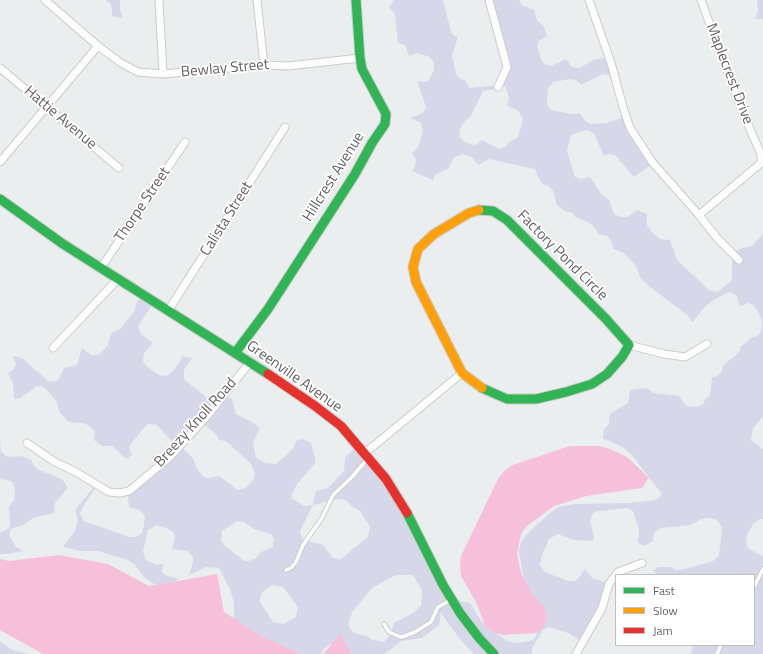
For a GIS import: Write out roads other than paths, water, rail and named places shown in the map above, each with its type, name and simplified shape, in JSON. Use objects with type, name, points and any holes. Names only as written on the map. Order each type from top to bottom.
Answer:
[{"type":"street","name":"Bewlay Street","points":[[45,0],[98,46],[121,63],[138,72],[163,74],[264,65],[288,66],[360,58]]},
{"type":"street","points":[[160,0],[163,74]]},
{"type":"street","points":[[257,0],[264,65]]},
{"type":"street","name":"Hillcrest Avenue","points":[[235,353],[268,309],[355,174],[372,143],[385,124],[386,114],[362,69],[356,0]]},
{"type":"street","points":[[489,0],[507,67],[498,87]]},
{"type":"street","points":[[589,0],[612,63],[630,128],[653,163],[699,215],[717,238],[739,260]]},
{"type":"street","name":"Maplecrest Drive","points":[[699,215],[761,163],[761,154],[741,109],[701,0]]},
{"type":"street","points":[[0,162],[98,46]]},
{"type":"street","name":"Hattie Avenue","points":[[0,68],[119,168]]},
{"type":"street","name":"Calista Street","points":[[168,311],[285,127]]},
{"type":"street","name":"Thorpe Street","points":[[101,268],[185,142]]},
{"type":"street","name":"Greenville Avenue","points":[[0,199],[63,244],[250,362],[315,406],[340,426],[386,479],[409,516],[452,600],[479,638],[494,654]]},
{"type":"street","name":"Factory Pond Circle","points":[[480,210],[493,211],[507,220],[596,309],[629,345],[622,357],[607,374],[592,384],[536,399],[507,399],[484,389],[462,373],[416,282],[413,267],[418,249],[434,234],[469,213],[480,210]]},
{"type":"street","points":[[53,348],[118,279]]},
{"type":"street","points":[[629,345],[664,354],[685,357],[706,344]]},
{"type":"street","name":"Breezy Knoll Road","points":[[27,443],[55,462],[76,472],[110,492],[120,493],[129,491],[170,456],[208,415],[250,362]]},
{"type":"street","points":[[366,455],[462,373]]},
{"type":"street","points":[[617,574],[618,572],[642,563]]},
{"type":"street","points":[[576,654],[602,608],[610,584],[615,576]]},
{"type":"lane","points":[[286,570],[291,568],[296,562],[303,545],[322,518],[333,495],[352,477],[366,455]]},
{"type":"lane","points":[[755,585],[763,569]]},
{"type":"lane","points":[[384,624],[389,632],[402,637],[423,628],[431,622],[438,607],[452,600]]}]
